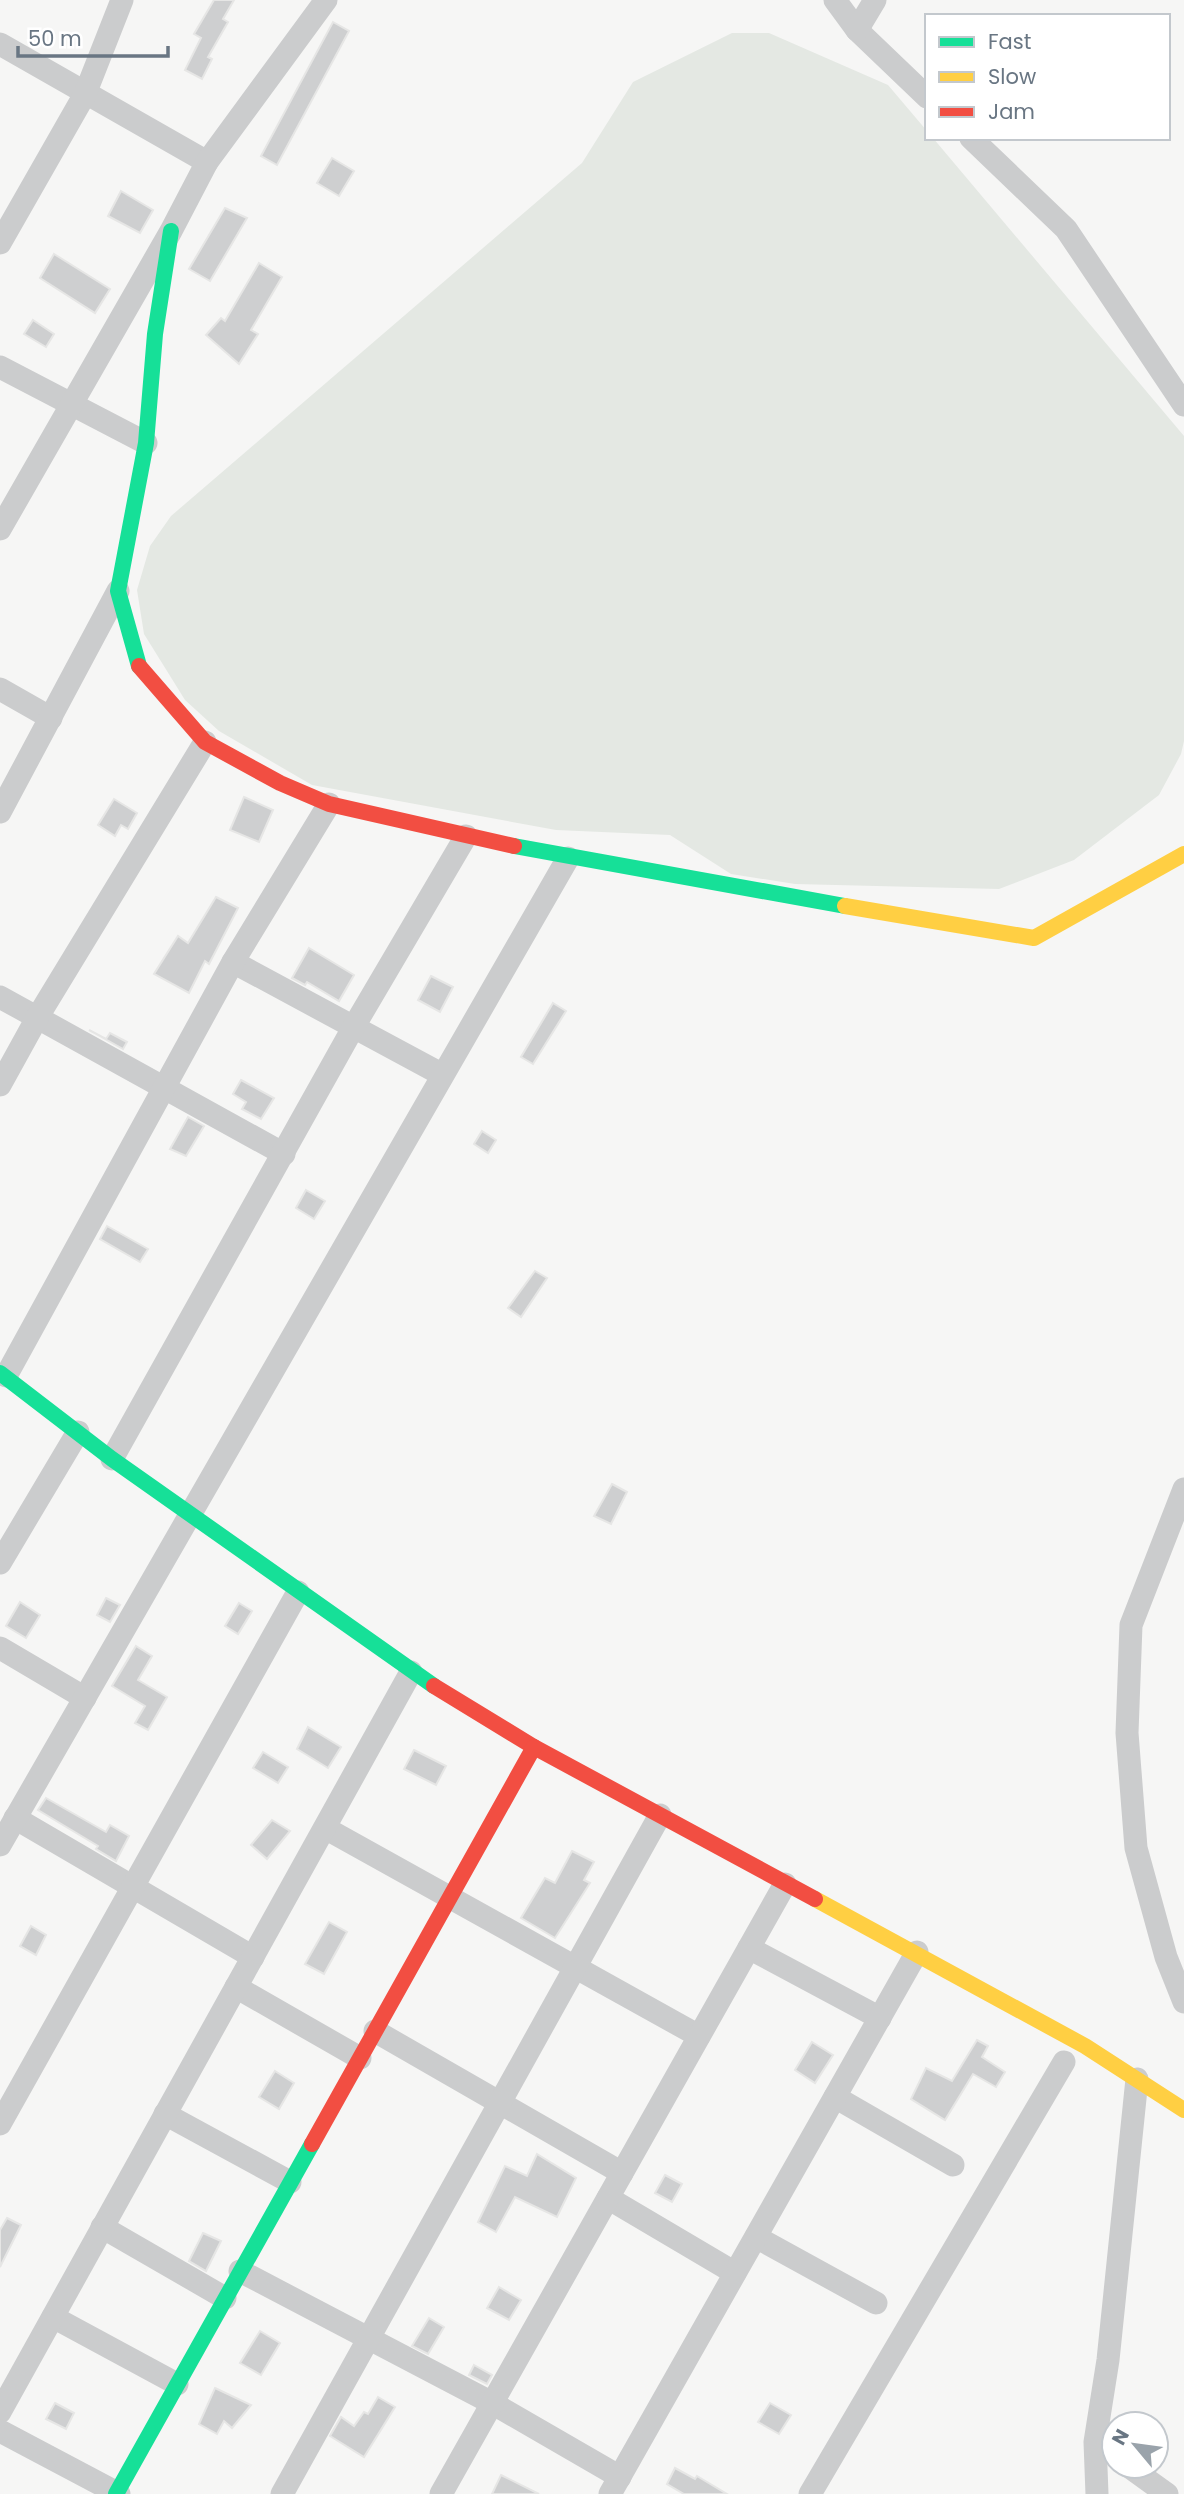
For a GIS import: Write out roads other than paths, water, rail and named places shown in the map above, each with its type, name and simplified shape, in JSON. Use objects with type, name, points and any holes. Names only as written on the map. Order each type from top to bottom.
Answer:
[{"type":"street","points":[[0,243],[85,94],[122,0]]},
{"type":"street","points":[[0,529],[207,162],[326,0]]},
{"type":"street","points":[[835,0],[857,30],[925,95]]},
{"type":"street","points":[[857,30],[875,0]]},
{"type":"street","points":[[0,44],[207,162]]},
{"type":"street","points":[[973,140],[1066,229],[1184,405]]},
{"type":"street","points":[[0,812],[118,590],[146,443],[155,334],[171,230]]},
{"type":"street","points":[[0,367],[146,443]]},
{"type":"street","points":[[118,590],[140,668],[205,742],[281,783],[329,804],[568,858],[1034,939],[1184,854]]},
{"type":"street","points":[[0,689],[51,718]]},
{"type":"street","points":[[0,1085],[37,1018],[205,742]]},
{"type":"street","points":[[329,804],[233,962],[3,1375],[112,1459],[411,1672],[534,1747],[785,1884],[917,1952],[1137,2078],[1184,2110]]},
{"type":"street","points":[[112,1459],[353,1028],[466,836]]},
{"type":"street","points":[[0,1844],[568,858]]},
{"type":"street","points":[[233,962],[442,1074]]},
{"type":"street","points":[[0,997],[284,1154]]},
{"type":"street","points":[[0,1563],[78,1432]]},
{"type":"street","points":[[1184,1489],[1131,1625],[1127,1733],[1136,1848],[1166,1957],[1184,2002]]},
{"type":"street","points":[[0,2124],[298,1592]]},
{"type":"street","points":[[0,1648],[85,1698]]},
{"type":"street","points":[[0,2412],[411,1672]]},
{"type":"street","points":[[0,2431],[117,2494],[534,1747]]},
{"type":"street","points":[[282,2494],[660,1815]]},
{"type":"street","points":[[15,1818],[253,1957]]},
{"type":"street","points":[[325,1828],[448,1899],[699,2036]]},
{"type":"street","points":[[441,2494],[785,1884]]},
{"type":"street","points":[[749,1948],[880,2018]]},
{"type":"street","points":[[240,2271],[492,2403],[615,2485],[917,1952]]},
{"type":"street","points":[[236,1987],[360,2058]]},
{"type":"street","points":[[375,2031],[501,2101],[622,2173]]},
{"type":"street","points":[[810,2494],[1064,2062]]},
{"type":"street","points":[[1097,2494],[1095,2442],[1108,2360],[1137,2078]]},
{"type":"street","points":[[835,2097],[953,2165]]},
{"type":"street","points":[[165,2114],[290,2182]]},
{"type":"street","points":[[608,2198],[735,2273]]},
{"type":"street","points":[[102,2227],[225,2298]]},
{"type":"street","points":[[756,2237],[876,2302]]},
{"type":"street","points":[[53,2317],[177,2384]]},
{"type":"street","points":[[1095,2442],[1100,2446]]},
{"type":"street","points":[[1148,2480],[1167,2494]]}]
